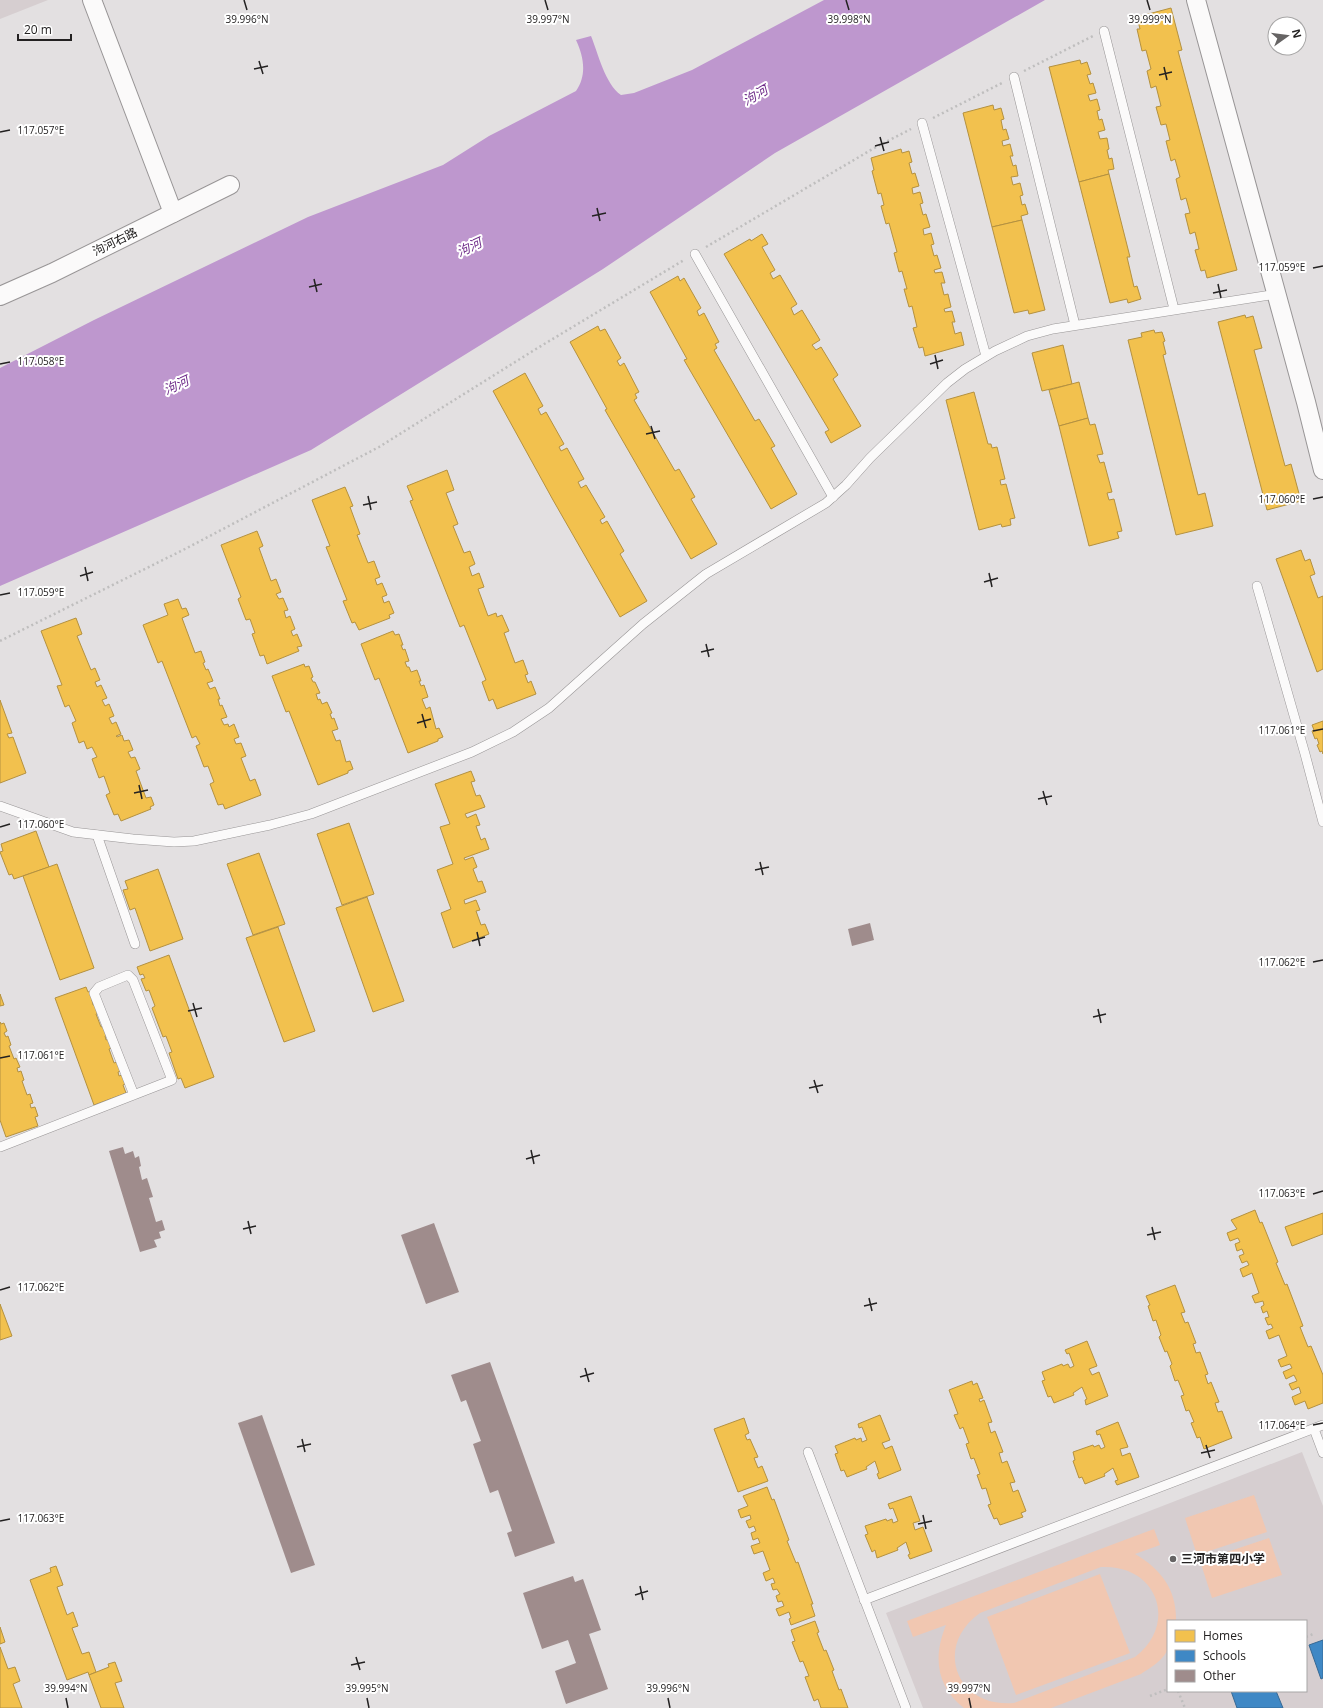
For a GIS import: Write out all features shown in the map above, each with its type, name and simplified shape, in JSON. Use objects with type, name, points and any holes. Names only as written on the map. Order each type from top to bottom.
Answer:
[{"type":"street","points":[[92,0],[173,213]]},
{"type":"street","points":[[1196,0],[1277,294],[1323,470]]},
{"type":"street","name":"泃河右路","points":[[0,296],[52,273],[230,185]]},
{"type":"lane","points":[[1104,31],[1174,309]]},
{"type":"lane","points":[[1014,77],[1075,325]]},
{"type":"lane","points":[[922,123],[986,356]]},
{"type":"lane","points":[[695,254],[833,497]]},
{"type":"lane","points":[[0,806],[73,832],[174,842],[194,841],[311,814],[472,752],[512,732],[549,708],[642,624],[706,574],[826,503],[947,383],[986,356],[1027,336],[1075,325],[1277,294]]},
{"type":"lane","points":[[1257,586],[1323,822]]},
{"type":"lane","points":[[97,835],[135,944]]},
{"type":"lane","points":[[0,1147],[134,1095],[172,1080],[133,980],[128,976],[99,987],[94,993],[134,1095]]},
{"type":"lane","points":[[864,1600],[1323,1425]]},
{"type":"lane","points":[[1314,1429],[1323,1453]]},
{"type":"lane","points":[[808,1452],[906,1708]]},
{"type":"path","points":[[0,641],[185,549],[379,447],[536,349],[876,147],[1104,31]]},
{"type":"path","points":[[1307,1637],[1313,1634]]},
{"type":"path","points":[[1150,1696],[1167,1689]]},
{"type":"path","points":[[1178,1692],[1185,1708]]},
{"type":"shaded area","points":[[0,0],[48,0],[0,19]]},
{"type":"shaded area","name":"三河市第四小学","points":[[1302,1452],[1323,1506],[1323,1708],[923,1708],[886,1613]]},
{"type":"shaded area","points":[[1254,1495],[1267,1532],[1197,1555],[1185,1518]]},
{"type":"shaded area","points":[[1154,1529],[1160,1545],[1135,1554],[1153,1566],[1166,1582],[1174,1600],[1176,1610],[1176,1620],[1167,1620],[1167,1651],[1157,1663],[1141,1674],[1051,1708],[964,1708],[948,1690],[943,1681],[940,1670],[939,1648],[946,1625],[913,1637],[907,1621]],"holes":[[[1101,1567],[1120,1569],[1136,1575],[1148,1585],[1156,1598],[1158,1613],[1156,1628],[1148,1643],[1135,1657],[1014,1703],[994,1702],[978,1696],[965,1685],[958,1672],[955,1657],[957,1642],[966,1627],[980,1613]]]},
{"type":"shaded area","points":[[1269,1538],[1282,1575],[1212,1598],[1200,1561]]},
{"type":"shaded area","points":[[1100,1574],[1130,1653],[1016,1695],[987,1617]]},
{"type":"water","name":"泃河","points":[[824,0],[1045,0],[775,153],[603,269],[311,450],[0,586],[0,368],[94,320],[308,217],[443,165],[489,136],[576,91],[582,79],[583,66],[581,53],[576,40],[591,36],[606,76],[615,90],[621,95],[634,93],[692,70]]},
{"type":"building: Homes","points":[[1171,8],[1182,50],[1178,51],[1237,270],[1207,278],[1205,270],[1201,271],[1195,250],[1199,249],[1195,232],[1190,234],[1185,214],[1190,213],[1186,198],[1181,200],[1176,179],[1180,177],[1175,159],[1171,161],[1166,141],[1170,140],[1166,124],[1161,125],[1156,107],[1161,106],[1156,86],[1151,88],[1147,71],[1151,69],[1146,50],[1142,51],[1137,29],[1140,29],[1137,17]]},
{"type":"building: Homes","points":[[1080,60],[1081,64],[1087,62],[1091,74],[1087,75],[1090,84],[1093,83],[1096,93],[1088,95],[1090,101],[1097,99],[1100,110],[1097,111],[1099,120],[1102,119],[1105,130],[1098,132],[1100,139],[1107,138],[1109,159],[1112,158],[1114,169],[1108,170],[1109,174],[1079,182],[1049,67]]},
{"type":"building: Homes","points":[[993,105],[994,110],[1001,108],[1004,119],[1001,120],[1003,130],[1006,129],[1009,139],[1002,141],[1003,146],[1010,144],[1013,156],[1010,156],[1013,166],[1016,165],[1018,176],[1011,177],[1013,185],[1020,183],[1023,195],[1020,196],[1022,205],[1025,204],[1028,214],[1021,216],[1022,220],[992,227],[963,113]]},
{"type":"building: Homes","points":[[901,149],[902,153],[909,151],[912,162],[909,163],[912,174],[915,173],[919,186],[912,188],[913,194],[920,192],[923,203],[920,204],[923,215],[926,214],[930,227],[923,229],[924,235],[931,233],[934,244],[931,245],[934,256],[937,255],[941,268],[934,270],[935,273],[942,272],[945,283],[941,283],[944,295],[948,294],[951,307],[944,309],[945,312],[952,311],[955,322],[952,322],[955,334],[961,332],[964,345],[925,356],[923,347],[919,348],[913,328],[917,327],[912,306],[909,307],[904,289],[907,289],[902,271],[899,272],[894,253],[897,252],[889,223],[886,224],[881,206],[884,205],[881,193],[878,194],[872,171],[874,170],[871,158]]},
{"type":"building: Homes","points":[[1109,174],[1130,257],[1127,257],[1134,287],[1137,286],[1141,299],[1128,303],[1127,299],[1110,303],[1079,182]]},
{"type":"building: Homes","points":[[1022,220],[1045,310],[1029,314],[1028,310],[1014,313],[992,227]]},
{"type":"building: Homes","points":[[762,234],[768,244],[762,247],[775,270],[770,273],[773,279],[780,275],[797,304],[791,308],[794,315],[802,310],[820,340],[812,345],[816,350],[821,347],[838,375],[833,379],[861,426],[831,443],[825,432],[829,430],[724,254]]},
{"type":"building: Homes","points":[[678,276],[680,281],[684,278],[701,308],[697,311],[699,316],[704,313],[719,342],[715,344],[717,348],[714,350],[755,421],[759,419],[775,446],[771,448],[797,494],[771,509],[684,360],[687,359],[650,292]]},
{"type":"building: Homes","points":[[1245,315],[1246,318],[1253,316],[1262,348],[1254,350],[1285,466],[1291,464],[1301,501],[1267,510],[1218,322]]},
{"type":"building: Homes","points":[[598,326],[600,331],[605,329],[621,358],[617,361],[620,366],[624,363],[639,392],[635,394],[637,398],[634,400],[675,471],[679,469],[695,497],[691,499],[717,544],[691,559],[605,410],[607,409],[570,342]]},
{"type":"building: Homes","points":[[1154,330],[1155,333],[1162,332],[1165,341],[1163,342],[1166,354],[1163,355],[1198,495],[1205,493],[1213,526],[1176,535],[1128,340],[1142,337],[1141,333]]},
{"type":"building: Homes","points":[[1063,345],[1072,384],[1042,391],[1032,353]]},
{"type":"building: Homes","points":[[525,373],[543,406],[538,409],[541,415],[546,412],[564,444],[559,447],[561,451],[567,448],[584,479],[578,482],[581,488],[586,485],[605,517],[600,520],[602,524],[607,521],[624,551],[620,554],[647,601],[620,617],[493,391]]},
{"type":"building: Homes","points":[[1079,382],[1088,418],[1059,426],[1049,390]]},
{"type":"building: Homes","points":[[974,392],[988,444],[991,444],[992,448],[997,447],[1005,479],[1000,480],[1001,485],[1006,484],[1015,518],[1010,519],[1011,525],[1002,527],[1001,524],[979,530],[946,400]]},
{"type":"building: Homes","points":[[1088,418],[1090,425],[1095,424],[1103,454],[1097,455],[1100,463],[1104,462],[1112,492],[1107,493],[1109,500],[1114,499],[1122,531],[1117,532],[1119,538],[1089,546],[1059,426]]},
{"type":"building: Homes","points":[[447,470],[454,490],[446,493],[458,524],[453,526],[464,553],[470,551],[475,564],[469,567],[472,576],[479,573],[484,587],[478,589],[488,616],[496,613],[497,617],[502,615],[509,631],[504,633],[515,663],[523,660],[528,674],[525,675],[528,683],[531,681],[536,694],[497,709],[493,699],[489,701],[482,682],[486,680],[464,625],[460,627],[410,501],[413,500],[407,486]]},
{"type":"building: Homes","points":[[345,487],[353,506],[350,507],[360,534],[357,535],[368,563],[374,561],[380,577],[375,579],[377,585],[382,583],[387,595],[382,597],[384,603],[389,601],[394,613],[389,615],[390,618],[359,630],[355,622],[352,623],[343,601],[347,600],[326,547],[330,546],[312,500]]},
{"type":"building: Homes","points":[[257,531],[263,546],[259,548],[271,581],[276,579],[281,592],[276,594],[279,599],[283,598],[288,610],[284,611],[286,618],[290,616],[295,629],[291,631],[293,636],[297,634],[302,646],[297,647],[299,651],[267,664],[264,655],[260,656],[252,634],[255,633],[250,619],[246,620],[238,599],[241,597],[221,545]]},
{"type":"building: Homes","points":[[1301,550],[1305,561],[1310,559],[1315,574],[1310,576],[1318,598],[1323,596],[1323,669],[1317,672],[1276,559]]},
{"type":"building: Homes","points":[[178,599],[182,609],[186,608],[189,615],[182,618],[195,653],[201,651],[205,662],[203,663],[206,670],[208,669],[213,681],[207,683],[210,689],[215,687],[220,699],[218,699],[220,706],[222,705],[227,717],[221,719],[224,725],[228,724],[229,727],[234,724],[239,737],[234,739],[236,744],[241,743],[246,756],[241,758],[250,781],[255,779],[261,795],[225,809],[223,804],[218,805],[210,784],[214,782],[208,766],[204,767],[196,746],[200,744],[196,736],[192,738],[162,661],[158,663],[143,625],[168,615],[164,604]]},
{"type":"building: Homes","points":[[76,618],[82,634],[77,636],[91,670],[95,668],[100,680],[95,682],[97,687],[101,685],[107,698],[102,700],[105,706],[109,704],[114,716],[109,718],[112,724],[116,722],[121,734],[116,736],[122,735],[124,741],[129,740],[133,750],[128,752],[131,758],[135,757],[140,769],[136,771],[146,798],[151,797],[154,805],[150,807],[151,809],[121,821],[118,814],[114,815],[106,795],[110,793],[104,776],[99,778],[92,759],[97,757],[92,747],[87,749],[84,741],[79,743],[72,723],[76,721],[69,705],[65,707],[57,686],[62,685],[41,631]]},
{"type":"building: Homes","points":[[393,631],[395,635],[399,634],[403,645],[401,645],[403,650],[405,649],[409,661],[405,662],[407,667],[409,667],[411,672],[417,670],[421,681],[419,681],[421,686],[424,685],[428,697],[422,699],[426,709],[430,707],[436,729],[439,728],[443,737],[438,739],[438,741],[408,753],[379,678],[375,680],[361,644]]},
{"type":"building: Homes","points":[[304,664],[305,667],[309,666],[313,677],[311,678],[313,682],[315,682],[320,693],[316,694],[318,700],[320,699],[322,704],[327,702],[332,713],[330,714],[332,719],[334,718],[338,729],[332,731],[336,741],[340,740],[346,762],[350,761],[353,769],[348,771],[348,773],[318,785],[289,711],[286,712],[272,676]]},
{"type":"building: Homes","points":[[0,700],[12,733],[7,734],[9,738],[13,737],[26,773],[0,783]]},
{"type":"building: Homes","points":[[1323,721],[1323,754],[1322,751],[1320,752],[1317,745],[1319,744],[1312,731],[1314,730],[1312,725]]},
{"type":"building: Homes","points":[[471,771],[475,781],[471,782],[476,796],[480,795],[485,807],[465,814],[467,818],[476,814],[480,825],[476,826],[481,840],[485,838],[489,849],[464,858],[465,860],[473,857],[477,867],[473,869],[478,882],[482,881],[486,892],[464,900],[465,904],[476,900],[480,910],[476,911],[481,925],[485,924],[489,934],[453,948],[441,913],[451,909],[437,870],[453,864],[440,827],[450,824],[435,784]]},
{"type":"building: Homes","points":[[349,823],[374,894],[342,905],[317,834]]},
{"type":"building: Homes","points":[[36,831],[49,867],[14,879],[12,874],[9,875],[0,852],[3,851],[1,844]]},
{"type":"building: Homes","points":[[259,853],[285,924],[253,935],[227,864]]},
{"type":"building: Homes","points":[[57,864],[94,968],[60,980],[23,876]]},
{"type":"building: Homes","points":[[158,869],[183,939],[150,951],[135,908],[130,910],[123,890],[128,889],[125,881]]},
{"type":"building: Homes","points":[[367,897],[404,1001],[373,1012],[336,908]]},
{"type":"building: Homes","points":[[278,927],[315,1031],[284,1042],[246,938]]},
{"type":"building: Homes","points":[[169,955],[214,1077],[185,1088],[181,1078],[178,1079],[169,1053],[172,1052],[166,1036],[163,1037],[152,1008],[155,1006],[149,990],[146,991],[141,979],[145,978],[143,974],[140,975],[137,967]]},
{"type":"building: Homes","points":[[86,987],[88,992],[91,991],[94,999],[92,1000],[93,1005],[96,1004],[99,1013],[96,1014],[101,1027],[104,1026],[107,1035],[105,1036],[106,1040],[109,1039],[112,1048],[109,1049],[114,1063],[117,1062],[121,1071],[118,1072],[119,1076],[122,1075],[126,1093],[94,1105],[55,998]]},
{"type":"building: Homes","points":[[0,994],[4,1005],[0,1006]]},
{"type":"building: Homes","points":[[0,1022],[1,1024],[4,1023],[7,1031],[4,1033],[6,1037],[8,1036],[11,1045],[9,1046],[14,1059],[16,1058],[20,1067],[17,1068],[18,1072],[21,1071],[24,1080],[22,1081],[27,1095],[30,1094],[33,1103],[30,1104],[31,1108],[35,1107],[38,1116],[35,1117],[38,1126],[6,1137],[0,1120]]},
{"type":"building: Homes","points":[[1255,1210],[1260,1223],[1262,1222],[1278,1262],[1276,1263],[1285,1285],[1287,1284],[1303,1326],[1300,1327],[1308,1347],[1311,1346],[1323,1375],[1323,1403],[1308,1409],[1305,1401],[1295,1405],[1292,1397],[1301,1393],[1299,1387],[1292,1390],[1289,1384],[1297,1381],[1294,1375],[1286,1379],[1283,1372],[1292,1368],[1290,1364],[1281,1367],[1278,1360],[1287,1356],[1279,1335],[1269,1339],[1266,1331],[1273,1328],[1271,1324],[1268,1325],[1265,1318],[1269,1317],[1267,1311],[1263,1313],[1261,1307],[1264,1305],[1263,1301],[1255,1303],[1252,1296],[1259,1293],[1252,1273],[1243,1277],[1240,1269],[1249,1265],[1247,1261],[1242,1263],[1239,1256],[1244,1254],[1242,1249],[1237,1251],[1235,1244],[1240,1242],[1238,1238],[1230,1241],[1227,1233],[1237,1229],[1231,1220]]},
{"type":"building: Homes","points":[[1323,1213],[1323,1234],[1292,1246],[1285,1227]]},
{"type":"building: Homes","points":[[1175,1285],[1185,1312],[1181,1313],[1185,1323],[1188,1322],[1196,1343],[1193,1344],[1196,1353],[1200,1352],[1208,1374],[1205,1375],[1208,1384],[1211,1382],[1219,1402],[1215,1403],[1218,1412],[1222,1411],[1232,1438],[1204,1449],[1200,1437],[1197,1438],[1191,1423],[1194,1422],[1189,1410],[1186,1411],[1181,1396],[1184,1395],[1178,1380],[1175,1381],[1170,1366],[1172,1364],[1159,1337],[1161,1335],[1156,1320],[1153,1321],[1148,1306],[1150,1305],[1146,1296]]},
{"type":"building: Homes","points":[[0,1304],[12,1336],[0,1340]]},
{"type":"building: Homes","points":[[1087,1341],[1097,1366],[1089,1369],[1092,1375],[1099,1372],[1108,1396],[1086,1405],[1085,1400],[1087,1399],[1082,1387],[1073,1393],[1074,1395],[1054,1403],[1051,1396],[1048,1397],[1042,1381],[1045,1380],[1042,1372],[1062,1364],[1063,1366],[1068,1364],[1070,1368],[1074,1366],[1069,1353],[1067,1354],[1065,1350]]},
{"type":"building: Homes","points":[[972,1381],[973,1385],[977,1383],[983,1398],[979,1399],[980,1402],[984,1400],[992,1422],[988,1423],[991,1433],[995,1431],[1003,1452],[999,1453],[1002,1463],[1007,1461],[1015,1482],[1010,1483],[1013,1492],[1018,1490],[1026,1511],[1021,1513],[1023,1517],[1000,1525],[997,1518],[994,1519],[988,1505],[991,1504],[986,1488],[982,1489],[977,1475],[980,1474],[974,1458],[971,1459],[966,1444],[969,1443],[963,1427],[960,1429],[954,1415],[958,1414],[949,1390]]},
{"type":"building: Homes","points":[[880,1415],[890,1440],[882,1443],[885,1449],[892,1446],[901,1470],[879,1479],[877,1474],[879,1473],[875,1461],[866,1467],[867,1469],[847,1477],[844,1470],[841,1471],[835,1454],[838,1453],[835,1446],[855,1438],[856,1440],[861,1438],[862,1442],[867,1440],[862,1427],[859,1428],[858,1424]]},
{"type":"building: Homes","points":[[744,1418],[749,1433],[745,1435],[747,1440],[750,1439],[758,1457],[754,1458],[758,1468],[762,1466],[768,1481],[738,1492],[714,1429]]},
{"type":"building: Homes","points":[[1118,1422],[1128,1447],[1120,1449],[1122,1456],[1130,1453],[1139,1477],[1117,1485],[1115,1481],[1118,1480],[1113,1468],[1104,1474],[1105,1476],[1085,1484],[1082,1477],[1079,1478],[1073,1461],[1075,1460],[1073,1452],[1093,1445],[1094,1447],[1099,1445],[1101,1449],[1105,1447],[1100,1434],[1097,1435],[1096,1431]]},
{"type":"building: Homes","points":[[767,1487],[772,1500],[774,1499],[789,1540],[787,1541],[796,1563],[798,1562],[813,1604],[811,1604],[815,1616],[791,1625],[789,1612],[779,1616],[776,1609],[784,1606],[782,1601],[778,1602],[776,1596],[780,1594],[777,1589],[773,1590],[771,1584],[775,1583],[773,1578],[766,1581],[763,1573],[770,1570],[763,1551],[754,1554],[751,1546],[760,1543],[758,1538],[753,1540],[751,1533],[756,1531],[754,1526],[749,1528],[746,1521],[751,1519],[750,1515],[741,1518],[738,1510],[748,1506],[743,1496]]},
{"type":"building: Homes","points":[[911,1496],[920,1521],[913,1523],[915,1530],[923,1527],[932,1551],[910,1559],[906,1542],[897,1548],[898,1550],[877,1558],[875,1550],[872,1552],[865,1535],[868,1534],[865,1526],[886,1519],[887,1521],[892,1519],[893,1523],[898,1521],[893,1508],[890,1509],[888,1504]]},
{"type":"building: Homes","points":[[56,1566],[63,1585],[57,1587],[67,1615],[73,1612],[78,1626],[72,1628],[82,1654],[89,1652],[96,1672],[89,1675],[88,1672],[67,1680],[30,1580],[51,1572],[50,1568]]},
{"type":"building: Homes","points":[[815,1621],[819,1632],[817,1633],[824,1651],[826,1650],[834,1670],[832,1671],[839,1690],[841,1689],[848,1708],[821,1708],[818,1699],[814,1701],[805,1677],[809,1676],[803,1661],[800,1662],[792,1642],[795,1641],[791,1630]]},
{"type":"building: Homes","points":[[0,1627],[5,1642],[0,1644]]},
{"type":"building: Homes","points":[[0,1647],[8,1669],[15,1667],[20,1681],[13,1684],[22,1708],[0,1708]]},
{"type":"building: Homes","points":[[115,1662],[122,1681],[115,1683],[124,1708],[101,1708],[89,1675],[109,1667],[108,1664]]},
{"type":"building: Schools","points":[[1323,1640],[1323,1678],[1321,1679],[1309,1645]]},
{"type":"building: Schools","points":[[1231,1692],[1276,1692],[1283,1708],[1237,1708]]},
{"type":"building: Other","points":[[870,923],[874,940],[852,946],[848,929]]},
{"type":"building: Other","points":[[123,1147],[125,1154],[133,1151],[135,1158],[139,1156],[141,1166],[139,1167],[142,1180],[147,1178],[153,1197],[149,1198],[156,1222],[162,1220],[165,1230],[159,1232],[161,1238],[154,1240],[157,1247],[140,1252],[109,1151]]},
{"type":"building: Other","points":[[434,1223],[459,1292],[426,1304],[401,1235]]},
{"type":"building: Other","points":[[490,1362],[555,1543],[515,1557],[507,1533],[512,1531],[498,1490],[490,1493],[473,1444],[481,1441],[466,1400],[461,1402],[451,1375]]},
{"type":"building: Other","points":[[262,1415],[315,1565],[291,1573],[238,1423]]},
{"type":"building: Other","points":[[573,1576],[575,1582],[583,1579],[601,1630],[589,1634],[608,1689],[566,1704],[555,1671],[576,1663],[568,1640],[542,1649],[523,1593]]},
{"type":"place","name":"三河市第四小学","points":[[1173,1559]]}]
